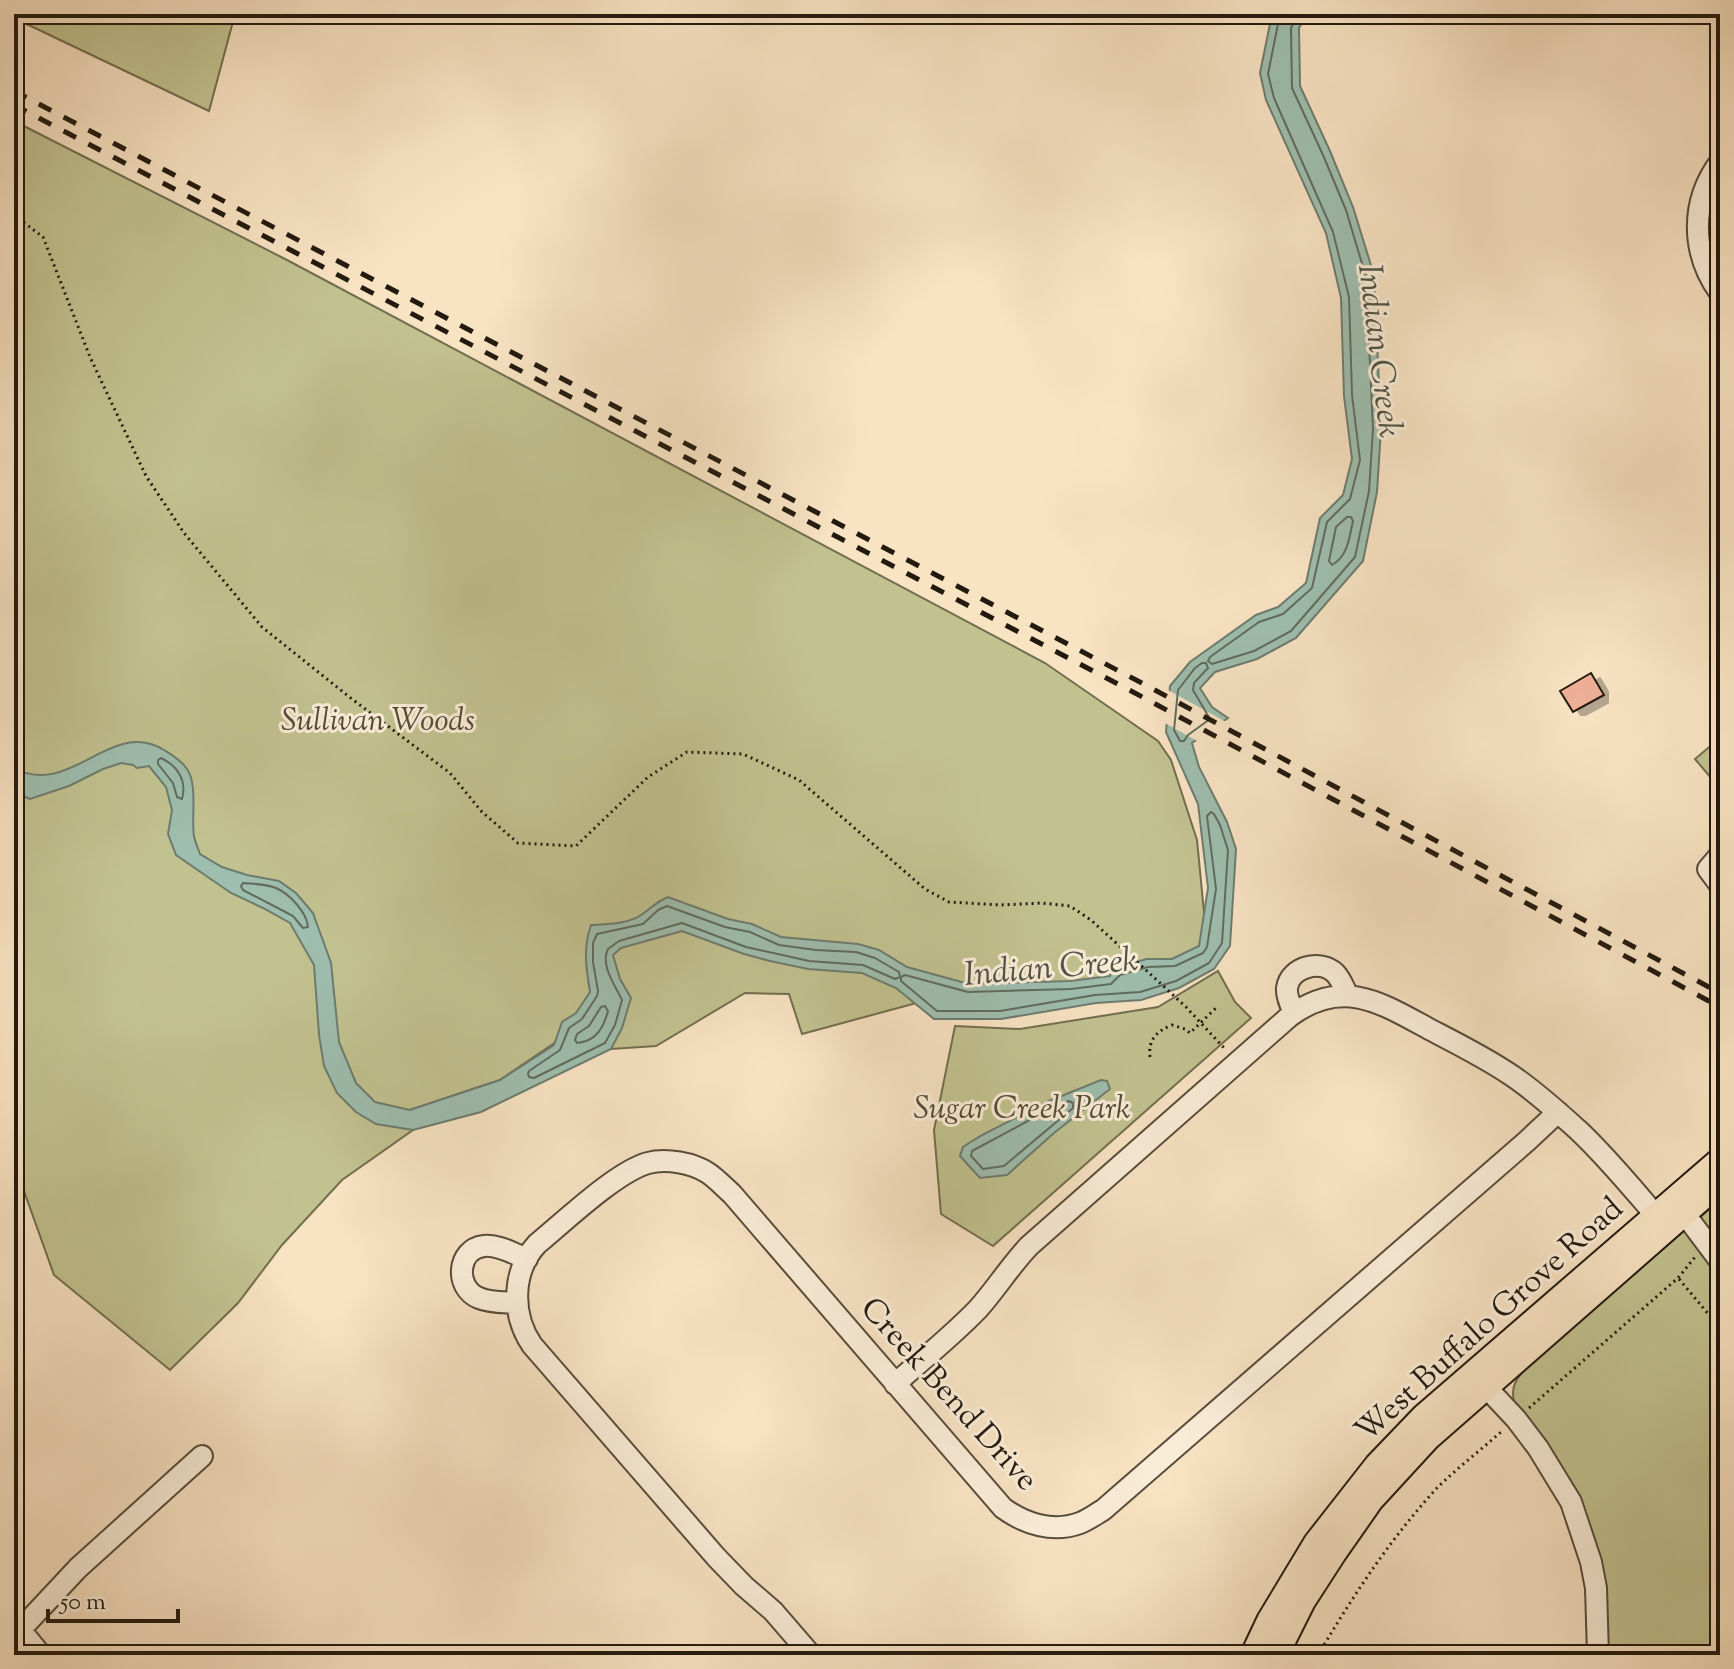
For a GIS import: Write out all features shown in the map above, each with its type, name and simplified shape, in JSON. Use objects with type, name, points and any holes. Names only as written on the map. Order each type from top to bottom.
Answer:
[{"type":"main road","name":"West Buffalo Grove Road","points":[[1325,1548],[1428,1438],[1669,1219],[1720,1160]]},
{"type":"main road","name":"West Buffalo Grove Road","points":[[1325,1548],[1377,1465],[1424,1416],[1669,1219],[1720,1182]]},
{"type":"main road","points":[[1253,1655],[1269,1621],[1325,1548]]},
{"type":"main road","points":[[1276,1655],[1325,1548]]},
{"type":"street","points":[[1720,162],[1701,196],[1697,220],[1699,247],[1708,274],[1720,293]]},
{"type":"street","points":[[1720,855],[1708,869],[1720,885]]},
{"type":"street","points":[[1294,1013],[1288,997],[1288,985],[1295,974],[1307,967],[1330,969],[1338,976],[1348,996]]},
{"type":"street","points":[[895,1384],[971,1316],[1029,1246],[1294,1013],[1323,999],[1360,996],[1384,1005],[1513,1077],[1558,1112],[1669,1219],[1706,1243],[1720,1261]]},
{"type":"street","name":"Creek Bend Drive","points":[[517,1303],[519,1280],[537,1244],[624,1174],[649,1162],[688,1164],[707,1172],[732,1194],[1003,1508],[1030,1523],[1050,1527],[1079,1523],[1103,1510],[1558,1112]]},
{"type":"street","points":[[527,1259],[495,1246],[478,1247],[464,1260],[462,1279],[471,1294],[485,1300],[517,1303],[524,1331],[532,1345],[716,1557],[773,1611],[811,1655]]},
{"type":"street","points":[[1486,1387],[1538,1448],[1571,1502],[1594,1575],[1598,1655]]},
{"type":"street","points":[[41,1655],[18,1626],[202,1456]]},
{"type":"path","points":[[14,215],[43,237],[119,422],[146,476],[184,533],[262,627],[450,773],[482,812],[518,843],[576,846],[648,777],[687,752],[743,754],[799,780],[925,889],[949,902],[1070,906],[1091,920],[1186,1007],[1221,1045]]},
{"type":"path","points":[[1150,1057],[1151,1042],[1161,1029],[1172,1025],[1190,1033],[1217,1007]]},
{"type":"path","points":[[1531,1406],[1678,1278],[1706,1243]]},
{"type":"path","points":[[1678,1278],[1720,1328]]},
{"type":"path","points":[[1318,1655],[1360,1586],[1405,1526],[1439,1486],[1496,1436]]},
{"type":"green space","points":[[14,14],[235,14],[209,111],[14,18]]},
{"type":"green space","name":"Sullivan Woods","points":[[14,121],[287,260],[1045,663],[1158,741],[1171,760],[1197,840],[1208,954],[1184,976],[957,992],[802,1034],[789,994],[745,993],[656,1046],[611,1049],[587,1021],[500,1080],[410,1110],[413,1130],[342,1180],[282,1245],[238,1303],[170,1370],[54,1275],[14,1163]]},
{"type":"green space","points":[[1720,738],[1720,782],[1717,785],[1695,759]]},
{"type":"green space","name":"Sugar Creek Park","points":[[1218,971],[1235,1002],[1251,1018],[993,1246],[941,1214],[934,1130],[955,1026],[1020,1029],[1158,1007]]},
{"type":"green space","points":[[1720,1200],[1720,1652],[1716,1655],[1604,1655],[1602,1584],[1516,1408],[1514,1385],[1538,1356]]},
{"type":"water","name":"Indian Creek","points":[[1272,14],[1307,14],[1299,28],[1300,86],[1353,207],[1374,275],[1381,429],[1377,492],[1363,561],[1296,638],[1257,659],[1215,672],[1200,688],[1212,707],[1228,718],[1192,743],[1199,767],[1227,822],[1236,849],[1230,946],[1214,969],[1179,988],[1141,1000],[1096,1003],[1001,1019],[934,1019],[896,988],[862,973],[808,969],[770,961],[682,931],[621,948],[613,955],[620,979],[631,998],[622,1028],[611,1049],[481,1112],[413,1130],[376,1124],[356,1112],[337,1093],[324,1066],[314,965],[290,923],[231,893],[176,855],[168,834],[172,810],[166,787],[149,766],[137,768],[121,763],[30,799],[14,792],[14,768],[34,775],[54,774],[126,743],[145,743],[164,750],[180,761],[192,783],[194,836],[200,854],[222,867],[279,881],[296,893],[313,913],[331,963],[339,1042],[356,1083],[375,1102],[410,1110],[500,1080],[554,1045],[562,1022],[576,1013],[590,992],[586,950],[591,925],[630,920],[668,897],[728,919],[752,924],[781,937],[858,944],[879,950],[907,967],[969,984],[1070,981],[1110,976],[1113,968],[1147,959],[1172,959],[1199,946],[1208,888],[1198,804],[1166,732],[1170,686],[1190,662],[1256,615],[1278,607],[1306,583],[1320,518],[1343,495],[1352,459],[1344,396],[1341,298],[1326,233],[1266,100],[1260,73]]},
{"type":"water","points":[[1101,1080],[1107,1081],[1110,1089],[1007,1175],[980,1178],[960,1156],[963,1147],[982,1135],[1049,1101]]},
{"type":"pier","points":[[1166,689],[1228,723],[1199,742],[1163,722]]},
{"type":"building","points":[[1591,673],[1604,695],[1573,712],[1560,691]]},
{"type":"railway","points":[[14,91],[1138,681],[1720,993]]},
{"type":"railway","points":[[14,105],[1133,692],[1720,1007]]}]
